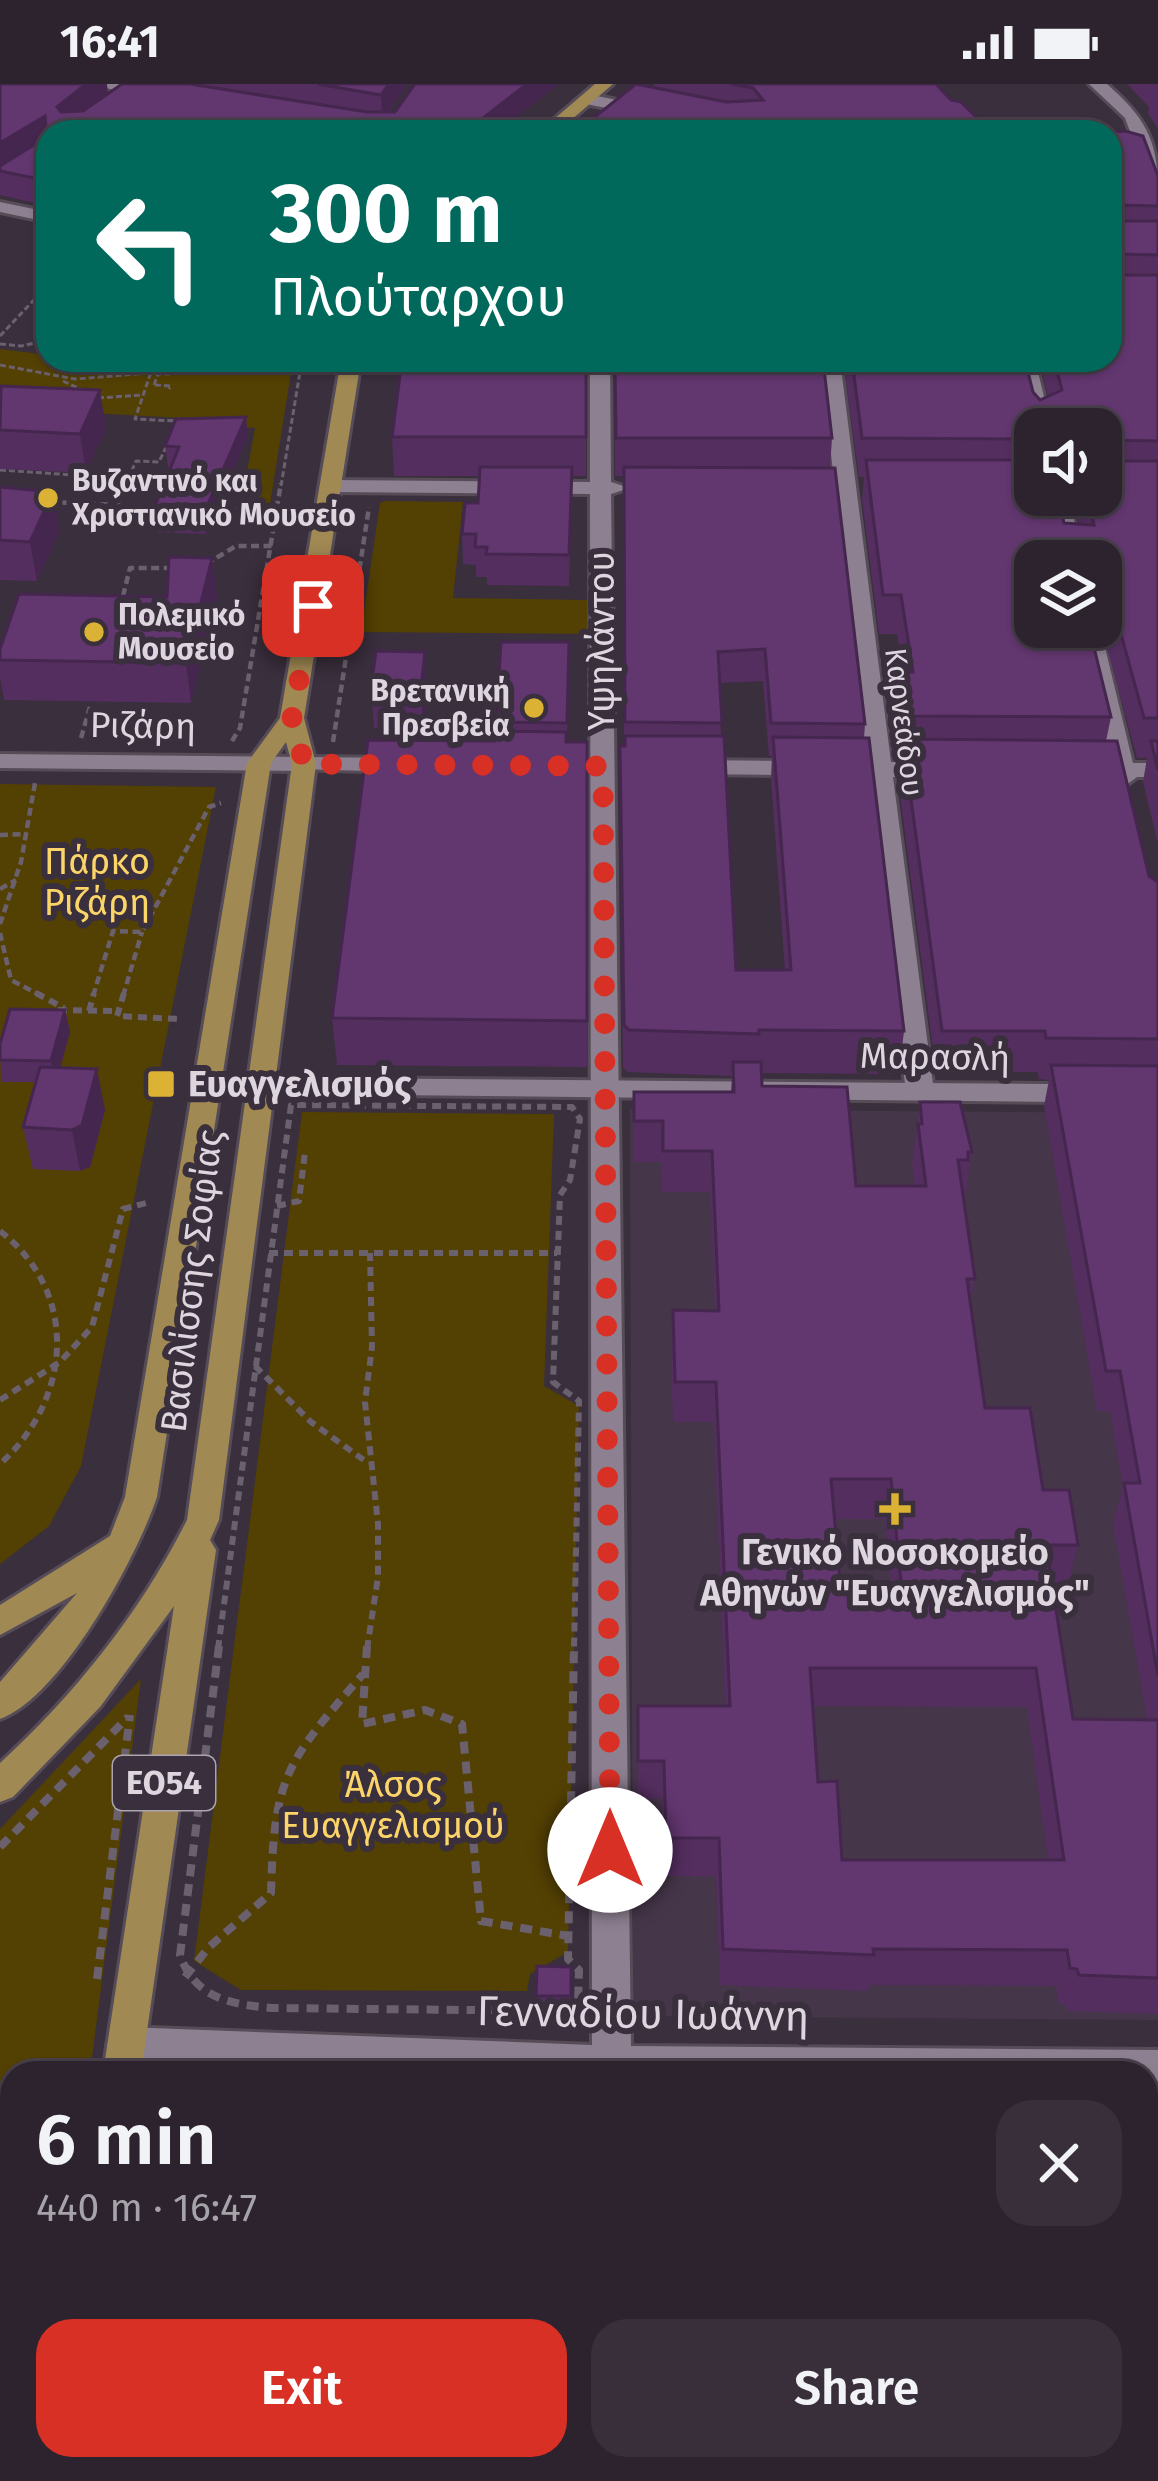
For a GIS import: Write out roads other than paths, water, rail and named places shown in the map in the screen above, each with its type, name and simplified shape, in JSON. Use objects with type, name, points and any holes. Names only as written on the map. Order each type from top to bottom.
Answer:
[{"type":"main road","points":[[562,120],[605,84]]},
{"type":"main road","name":"Βασιλίσσης Σοφίας","points":[[0,1704],[42,1665],[97,1594],[128,1539],[141,1497],[207,1086],[292,718],[349,372]]},
{"type":"main road","name":"Βασιλίσσης Σοφίας","points":[[0,1786],[124,1652],[180,1572],[203,1520],[261,1087],[282,764],[292,718]]},
{"type":"main road","name":"ΕΟ54","points":[[124,2059],[203,1520]]},
{"type":"main road","points":[[0,1621],[46,1597],[128,1539]]},
{"type":"street","points":[[97,84],[137,87],[178,98]]},
{"type":"street","points":[[1084,84],[1137,128]]},
{"type":"street","points":[[1097,84],[1131,105],[1138,149],[1158,183]]},
{"type":"street","points":[[112,104],[137,87]]},
{"type":"street","points":[[587,99],[661,114]]},
{"type":"street","points":[[0,207],[36,214]]},
{"type":"street","name":"Υψηλάντου","points":[[600,372],[612,2061]]},
{"type":"street","name":"Καρνεάδου","points":[[831,372],[920,1092]]},
{"type":"street","points":[[1028,372],[1037,408]]},
{"type":"street","points":[[332,486],[645,488]]},
{"type":"street","points":[[1094,648],[1133,812]]},
{"type":"street","name":"Ριζάρη","points":[[0,761],[422,765]]},
{"type":"street","points":[[672,767],[969,770]]},
{"type":"street","points":[[1057,770],[1158,770]]},
{"type":"street","name":"Μαρασλή","points":[[207,1086],[1158,1094]]},
{"type":"street","name":"Γενναδίου Ιωάννη","points":[[124,2059],[232,2061]]},
{"type":"place","name":"Βυζαντινό και Χριστιανικό Μουσείο","points":[[48,498]]},
{"type":"place","name":"Πολεμικό Μουσείο","points":[[94,632]]},
{"type":"place","name":"Βρετανική Πρεσβεία","points":[[534,708]]},
{"type":"place","name":"Ευαγγελισμός","points":[[161,1084]]},
{"type":"place","name":"Γενικό Νοσοκομείο Αθηνών \"Ευαγγελισμός\"","points":[[895,1509]]},
{"type":"park label","name":"Πάρκο Ριζάρη","points":[[97,882]]},
{"type":"park label","name":"Άλσος Ευαγγελισμού","points":[[393,1806]]}]
